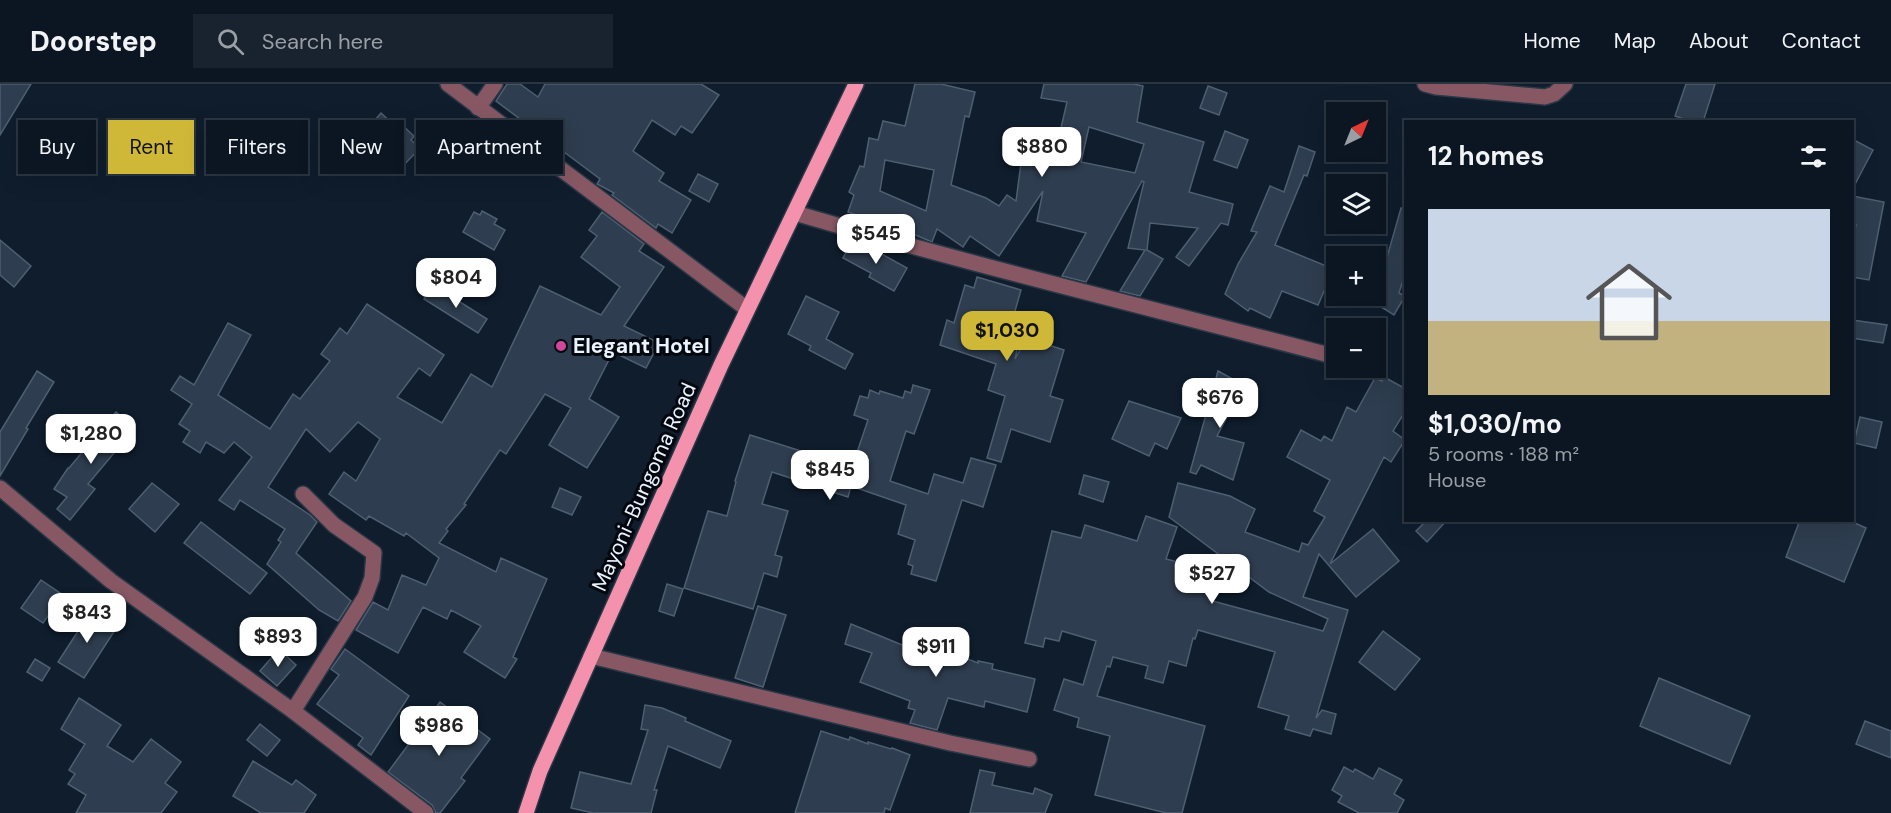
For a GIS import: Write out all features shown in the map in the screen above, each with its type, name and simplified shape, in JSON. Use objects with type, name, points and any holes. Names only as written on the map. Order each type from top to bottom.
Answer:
[{"type":"main road","name":"Mayoni-Bungoma Road","points":[[526,813],[540,771],[747,309],[856,84]]},
{"type":"street","points":[[448,84],[747,309]]},
{"type":"street","points":[[478,108],[495,84]]},
{"type":"street","points":[[1425,84],[1545,97],[1554,94],[1565,84]]},
{"type":"street","points":[[795,213],[928,252],[1326,354]]},
{"type":"street","points":[[0,488],[111,581],[292,711],[426,813]]},
{"type":"street","points":[[292,711],[365,597],[372,578],[374,553],[334,525],[303,494]]},
{"type":"street","points":[[591,656],[950,743],[1029,759]]},
{"type":"building","points":[[0,84],[31,84],[0,135]]},
{"type":"building","points":[[507,84],[520,84],[538,97],[545,84],[701,84],[719,95],[692,133],[681,126],[675,135],[652,120],[633,151],[664,173],[659,181],[691,200],[672,233],[658,224],[656,228],[612,195],[614,193],[597,184],[600,179],[563,151],[563,120],[521,120],[496,101]]},
{"type":"building","points":[[915,84],[941,84],[975,92],[969,117],[965,116],[951,185],[986,198],[999,206],[1007,195],[1016,201],[1024,140],[1057,145],[1067,102],[1041,98],[1044,84],[1134,84],[1143,86],[1137,122],[1204,142],[1189,192],[1233,204],[1228,225],[1221,223],[1189,266],[1176,257],[1198,228],[1150,223],[1147,250],[1163,259],[1140,296],[1120,291],[1145,250],[1128,248],[1144,182],[1142,181],[1086,282],[1062,276],[1086,233],[1037,221],[1043,191],[999,256],[970,236],[963,247],[937,229],[932,242],[901,229],[901,231],[848,212],[854,195],[849,192],[860,166],[864,167],[869,138],[878,140],[883,121],[905,126]],"holes":[[[1089,127],[1144,144],[1135,173],[1081,162]],[[885,160],[934,170],[926,211],[880,191]]]},
{"type":"building","points":[[1686,84],[1715,84],[1704,120],[1686,120],[1675,116]]},
{"type":"building","points":[[1208,86],[1227,93],[1219,115],[1200,108]]},
{"type":"building","points":[[381,113],[388,120],[375,120]]},
{"type":"building","points":[[404,127],[414,136],[411,140],[416,144],[416,152],[404,165]]},
{"type":"building","points":[[1225,131],[1248,140],[1237,168],[1214,160]]},
{"type":"building","points":[[1854,140],[1873,150],[1854,186]]},
{"type":"building","points":[[1299,146],[1315,152],[1307,176],[1304,175],[1275,245],[1326,266],[1326,289],[1318,305],[1282,291],[1270,318],[1250,308],[1248,311],[1225,294],[1238,264],[1257,232],[1251,231],[1270,186],[1284,192]]},
{"type":"building","points":[[698,174],[718,184],[709,202],[689,191]]},
{"type":"building","points":[[1854,196],[1884,202],[1869,280],[1854,277],[1856,225],[1854,225]]},
{"type":"building","points":[[1401,208],[1404,209],[1404,277],[1399,293],[1404,298],[1394,315],[1380,306],[1386,306],[1386,261]]},
{"type":"building","points":[[482,211],[497,219],[494,224],[505,230],[494,250],[463,232],[474,212],[480,215]]},
{"type":"building","points":[[602,212],[644,244],[639,251],[664,267],[624,326],[659,343],[646,368],[613,352],[589,399],[619,417],[587,468],[549,445],[571,408],[545,394],[506,454],[500,450],[464,504],[466,505],[446,529],[448,531],[439,543],[496,572],[501,558],[547,579],[513,657],[517,659],[505,678],[464,652],[481,626],[451,610],[447,619],[423,607],[398,653],[356,630],[373,602],[388,610],[402,575],[426,585],[439,558],[406,533],[404,536],[369,516],[366,520],[329,494],[344,472],[356,481],[380,439],[358,422],[330,452],[306,429],[268,487],[317,522],[296,553],[351,601],[338,621],[319,610],[267,564],[281,542],[278,540],[285,529],[240,500],[234,510],[219,500],[252,457],[234,442],[224,453],[206,442],[200,453],[183,442],[190,431],[179,424],[192,404],[171,390],[180,376],[194,385],[228,323],[251,335],[218,395],[270,429],[293,394],[300,399],[330,361],[321,354],[340,328],[347,334],[367,304],[444,355],[430,376],[419,368],[397,397],[442,423],[471,374],[492,387],[540,286],[601,315],[620,287],[581,257],[597,236],[589,230]]},
{"type":"building","points":[[0,240],[31,266],[14,287],[0,275]]},
{"type":"building","points":[[852,240],[860,242],[907,268],[894,291],[869,277],[871,273],[843,258]]},
{"type":"building","points":[[977,277],[1021,290],[1009,332],[1020,336],[1015,359],[1027,338],[1064,350],[1050,396],[1063,400],[1050,442],[1011,429],[1001,462],[987,458],[1005,396],[988,390],[996,364],[940,345],[947,320],[954,323],[965,285],[974,288]]},
{"type":"building","points":[[433,285],[487,319],[478,333],[424,299]]},
{"type":"building","points":[[806,296],[839,312],[826,339],[853,354],[845,369],[809,350],[811,346],[788,334]]},
{"type":"building","points":[[1854,320],[1887,325],[1883,343],[1854,338]]},
{"type":"building","points":[[37,371],[54,382],[0,476],[0,432]]},
{"type":"building","points":[[1218,371],[1251,389],[1240,407],[1234,404],[1217,436],[1244,443],[1233,480],[1201,465],[1196,474],[1190,472]]},
{"type":"building","points":[[1375,378],[1382,381],[1386,378],[1404,388],[1404,413],[1393,431],[1404,442],[1391,462],[1384,457],[1330,564],[1373,529],[1399,561],[1356,597],[1319,554],[1303,597],[1348,610],[1316,718],[1322,710],[1336,714],[1331,734],[1313,729],[1310,736],[1285,729],[1289,716],[1258,707],[1275,652],[1198,630],[1195,639],[1193,638],[1186,666],[1169,661],[1163,683],[1145,678],[1148,666],[1113,657],[1110,667],[1107,666],[1097,696],[1205,726],[1182,813],[1166,813],[1095,795],[1110,736],[1077,727],[1079,718],[1054,710],[1064,679],[1083,685],[1096,641],[1062,631],[1059,641],[1045,638],[1043,647],[1025,643],[1052,531],[1081,538],[1085,525],[1137,541],[1146,516],[1177,527],[1166,559],[1216,572],[1209,600],[1323,631],[1328,619],[1269,592],[1169,517],[1178,483],[1230,496],[1255,509],[1245,532],[1299,552],[1302,543],[1308,545],[1325,517],[1314,511],[1330,480],[1287,457],[1301,430],[1321,441],[1324,436],[1332,441],[1347,407],[1356,412]]},
{"type":"building","points":[[913,385],[930,390],[914,434],[906,431],[890,481],[928,494],[934,474],[963,483],[971,458],[996,465],[983,507],[962,500],[936,581],[911,574],[913,566],[908,564],[915,540],[898,534],[906,505],[851,486],[848,497],[772,472],[762,504],[788,511],[775,555],[782,557],[777,577],[764,573],[753,609],[684,588],[708,511],[727,516],[735,481],[750,435],[852,467],[868,420],[854,415],[860,396],[868,398],[870,390],[903,398],[905,391],[911,393]]},
{"type":"building","points":[[1129,401],[1181,418],[1167,449],[1155,443],[1149,456],[1112,439]]},
{"type":"building","points":[[116,412],[135,428],[88,484],[95,489],[70,520],[57,509],[67,497],[54,489],[68,468]]},
{"type":"building","points":[[1860,417],[1882,422],[1876,448],[1854,443]]},
{"type":"building","points":[[1084,475],[1109,482],[1103,502],[1079,494]]},
{"type":"building","points":[[152,483],[179,504],[155,532],[129,509]]},
{"type":"building","points":[[560,488],[581,497],[572,515],[552,507]]},
{"type":"building","points":[[201,522],[267,573],[250,594],[184,543]]},
{"type":"building","points":[[1425,522],[1445,522],[1427,542],[1416,531]]},
{"type":"building","points":[[1799,522],[1852,522],[1866,528],[1844,582],[1786,557]]},
{"type":"building","points":[[41,580],[63,595],[43,623],[21,608]]},
{"type":"building","points":[[667,584],[683,589],[674,616],[659,611]]},
{"type":"building","points":[[758,606],[786,615],[763,687],[735,678]]},
{"type":"building","points":[[91,611],[117,627],[84,678],[58,662]]},
{"type":"building","points":[[851,624],[934,658],[938,648],[978,663],[978,661],[993,664],[992,669],[1035,679],[1027,712],[985,701],[984,707],[948,698],[937,730],[910,723],[915,710],[908,708],[910,701],[860,682],[872,653],[845,644]]},
{"type":"building","points":[[1383,631],[1420,659],[1395,690],[1359,662]]},
{"type":"building","points":[[279,649],[296,665],[277,686],[260,671]]},
{"type":"building","points":[[345,649],[409,696],[371,755],[358,745],[363,738],[317,704],[339,675],[331,669]]},
{"type":"building","points":[[35,659],[50,668],[42,681],[27,672]]},
{"type":"building","points":[[1659,678],[1750,716],[1730,764],[1640,726]]},
{"type":"building","points":[[79,698],[121,725],[107,746],[133,762],[151,739],[181,762],[165,783],[177,792],[161,813],[76,813],[86,795],[68,784],[75,774],[69,770],[85,744],[61,729]]},
{"type":"building","points":[[440,702],[490,739],[461,778],[465,781],[440,813],[436,813],[432,805],[388,772]]},
{"type":"building","points":[[645,705],[662,708],[686,718],[685,721],[731,741],[720,768],[668,746],[654,790],[657,790],[651,813],[593,813],[571,808],[580,772],[631,784],[648,730],[641,729]]},
{"type":"building","points":[[1865,721],[1891,731],[1891,758],[1856,744]]},
{"type":"building","points":[[260,724],[280,740],[267,756],[247,740]]},
{"type":"building","points":[[821,731],[849,740],[850,737],[868,744],[868,742],[892,748],[910,755],[890,810],[885,808],[884,813],[795,813]]},
{"type":"building","points":[[253,761],[292,785],[296,780],[316,795],[304,813],[261,813],[233,796]]},
{"type":"building","points":[[1344,767],[1353,772],[1355,769],[1373,779],[1379,768],[1402,780],[1394,794],[1404,800],[1397,813],[1359,813],[1338,802],[1342,796],[1332,790]]},
{"type":"building","points":[[980,770],[995,773],[992,785],[1033,794],[1035,788],[1052,795],[1045,813],[970,813]]},
{"type":"place","name":"Elegant Hotel","points":[[561,346]]}]
